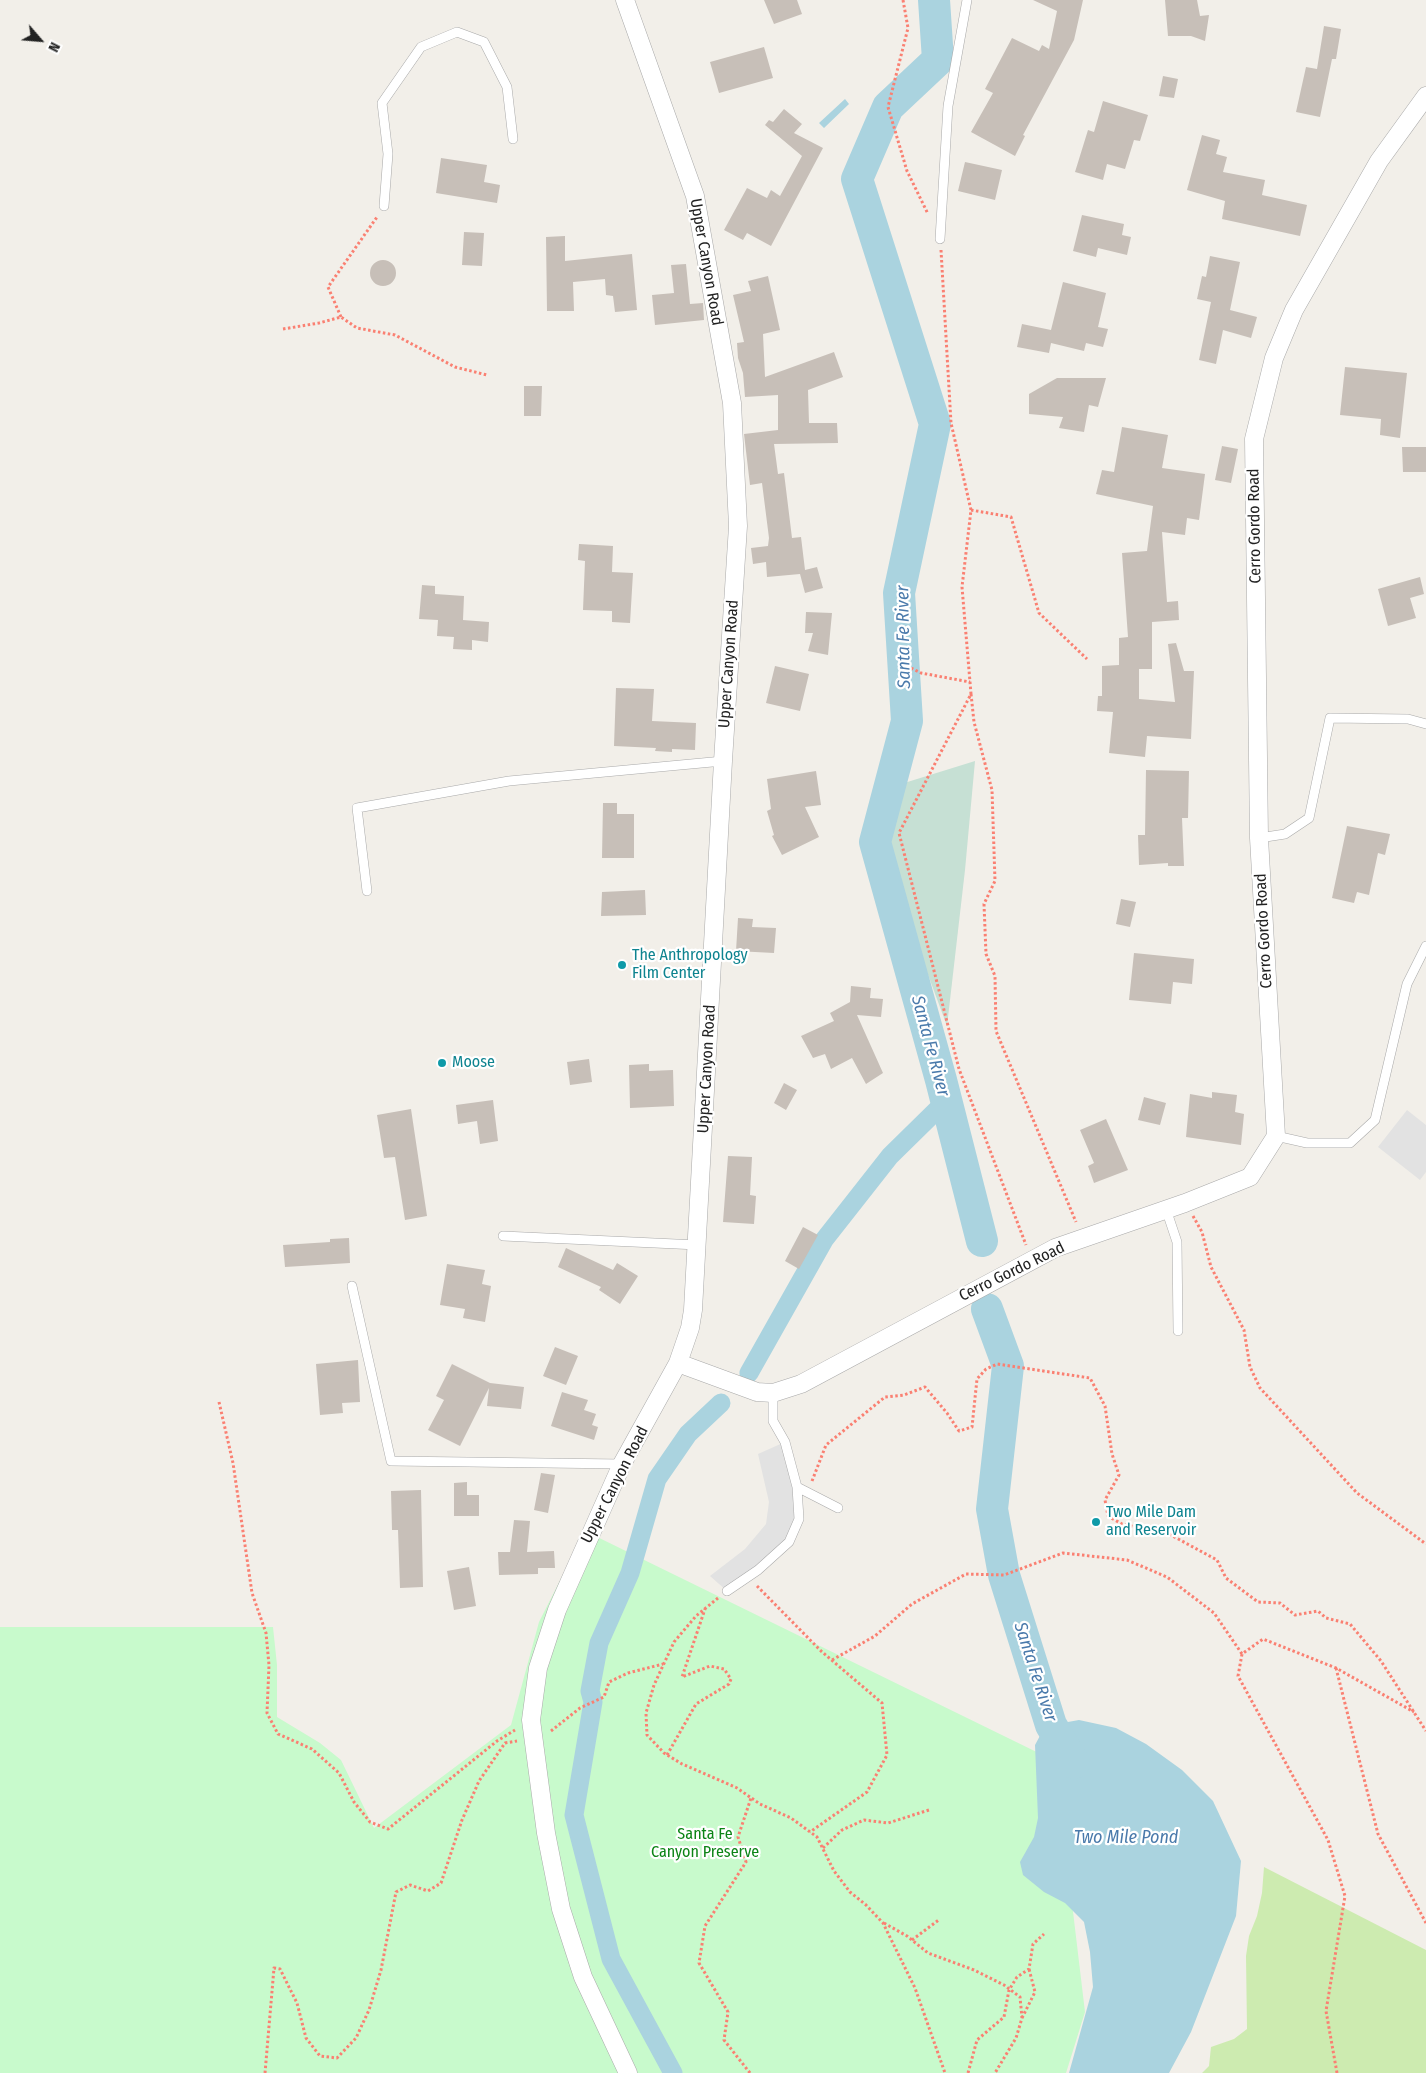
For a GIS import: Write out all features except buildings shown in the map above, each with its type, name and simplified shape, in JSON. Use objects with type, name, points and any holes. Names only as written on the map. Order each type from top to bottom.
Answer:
[{"type":"street","name":"Upper Canyon Road","points":[[625,0],[695,196],[732,404],[738,526],[723,761],[699,1245],[694,1310],[678,1363],[658,1403],[622,1464],[574,1569],[538,1668],[531,1720],[532,1739],[546,1833],[561,1910],[583,1977],[628,2073]]},
{"type":"street","name":"Cerro Gordo Road","points":[[765,1392],[819,1377],[1055,1248],[1186,1203],[1250,1177],[1276,1136],[1259,838],[1254,440],[1274,358],[1294,310],[1379,161],[1426,96]]},
{"type":"street","points":[[678,1363],[765,1392]]},
{"type":"lane","points":[[940,239],[948,106],[967,0]]},
{"type":"lane","points":[[384,206],[388,154],[382,103],[421,47],[457,32],[484,42],[507,87],[513,139]]},
{"type":"lane","points":[[1259,838],[1285,834],[1309,818],[1330,718],[1408,719],[1426,724]]},
{"type":"lane","points":[[367,891],[357,808],[509,781],[723,761]]},
{"type":"lane","points":[[1276,1136],[1307,1143],[1350,1143],[1375,1120],[1407,984],[1426,946]]},
{"type":"lane","points":[[1166,1209],[1176,1242],[1178,1332]]},
{"type":"lane","points":[[503,1236],[699,1245]]},
{"type":"lane","points":[[352,1286],[391,1462],[622,1464]]},
{"type":"lane","points":[[726,1591],[748,1577],[789,1542],[798,1519],[797,1487],[785,1442],[773,1421],[765,1392]]},
{"type":"lane","points":[[797,1487],[838,1508]]},
{"type":"path","points":[[903,0],[908,28],[888,107],[907,171],[940,239],[951,424],[971,510],[962,587],[971,694],[974,722],[992,790],[995,880],[984,904],[986,954],[995,976],[996,1031],[1082,1239]]},
{"type":"path","points":[[377,217],[328,287],[340,317],[357,328],[395,335],[455,367],[488,375]]},
{"type":"path","points":[[283,329],[319,323],[340,317]]},
{"type":"path","points":[[971,510],[1011,517],[1039,613],[1088,659]]},
{"type":"path","points":[[911,668],[921,673],[970,682]]},
{"type":"path","points":[[971,694],[899,833],[959,1069],[1032,1260]]},
{"type":"path","points":[[1186,1203],[1202,1232],[1211,1268],[1244,1330],[1250,1367],[1260,1388],[1357,1493],[1426,1544]]},
{"type":"path","points":[[820,1500],[812,1480],[826,1445],[885,1397],[904,1395],[925,1387],[947,1413],[959,1431],[972,1427],[977,1379],[986,1369],[997,1364],[1090,1378],[1105,1406],[1112,1454],[1119,1475],[1105,1500],[1108,1516],[1122,1524],[1169,1534],[1217,1560],[1226,1578],[1258,1602],[1280,1603],[1295,1615],[1318,1611],[1326,1618],[1350,1624],[1381,1661],[1426,1731]]},
{"type":"path","points":[[219,1402],[233,1463],[252,1593],[266,1633],[269,1665],[268,1713],[278,1734],[312,1749],[339,1773],[354,1802],[370,1822],[388,1829],[497,1742],[531,1720]]},
{"type":"path","points":[[832,1660],[875,1636],[912,1604],[966,1574],[1004,1575],[1062,1553],[1127,1560],[1167,1577],[1214,1613],[1242,1654]]},
{"type":"path","points":[[748,1577],[832,1660],[882,1703],[887,1755],[868,1792],[810,1832]]},
{"type":"path","points":[[726,1591],[705,1609],[674,1642],[654,1685],[646,1713],[647,1735],[668,1756],[721,1780],[751,1798],[791,1818],[810,1832],[816,1837],[834,1871],[850,1892],[883,1923],[912,1940],[928,1953],[974,1970],[1020,1997],[1022,2018]]},
{"type":"path","points":[[668,1756],[696,1704],[729,1684],[732,1679],[724,1669],[710,1666],[682,1677],[705,1609]]},
{"type":"path","points":[[1337,2073],[1326,2011],[1345,1896],[1328,1840],[1238,1676],[1242,1654],[1263,1639],[1336,1668],[1415,1713]]},
{"type":"path","points":[[265,2073],[274,1968],[280,1969],[297,2003],[306,2038],[320,2056],[337,2058],[356,2038],[369,2010],[381,1970],[396,1892],[410,1885],[428,1891],[441,1883],[462,1820],[479,1781],[505,1743],[546,1736],[556,1725],[580,1708],[604,1697],[609,1682],[628,1673],[663,1664]]},
{"type":"path","points":[[1336,1668],[1378,1834],[1426,1923]]},
{"type":"path","points":[[750,2073],[724,2040],[728,2012],[699,1963],[705,1926],[746,1862],[738,1837],[751,1798]]},
{"type":"path","points":[[822,1848],[842,1830],[864,1820],[888,1823],[929,1810]]},
{"type":"path","points":[[912,1940],[940,1919]]},
{"type":"path","points":[[883,1923],[915,1988],[945,2073]]},
{"type":"path","points":[[995,2073],[1016,2038],[1022,2018],[1035,1992],[1029,1969],[1033,1944],[1044,1934]]},
{"type":"path","points":[[968,2073],[977,2040],[1004,2017],[1009,1990],[1017,1977],[1029,1969]]},
{"type":"green space","points":[[975,761],[965,870],[947,1026],[907,918],[887,841],[901,784]]},
{"type":"green space","name":"Santa Fe Canyon Preserve","points":[[585,1531],[1055,1761],[1085,2012],[1066,2073],[0,2073],[0,1627],[273,1627],[277,1665],[277,1717],[320,1743],[341,1760],[374,1828],[511,1725],[539,1622]]},
{"type":"green space","points":[[1264,1867],[1426,1950],[1426,2073],[1202,2073],[1209,2066],[1211,2047],[1234,2039],[1247,2029],[1246,1956],[1249,1936],[1257,1916],[1262,1893]]},
{"type":"shaded area","points":[[1407,1110],[1426,1125],[1426,1172],[1420,1180],[1378,1147]]},
{"type":"shaded area","points":[[785,1442],[799,1519],[789,1542],[727,1591],[710,1576],[745,1549],[766,1524],[769,1502],[758,1454]]},
{"type":"water","points":[[845,99],[849,104],[824,128],[819,123]]},
{"type":"water","name":"Two Mile Pond","points":[[1079,1720],[1116,1728],[1146,1744],[1182,1770],[1213,1801],[1241,1861],[1236,1916],[1191,2032],[1169,2073],[1069,2073],[1093,1987],[1090,1952],[1084,1922],[1065,1903],[1044,1892],[1023,1875],[1020,1862],[1034,1837],[1038,1818],[1035,1745],[1042,1732],[1051,1725]]},
{"type":"waterway","name":"Santa Fe River","points":[[934,0],[938,60],[888,107],[857,179],[935,424],[899,593],[907,721],[875,842],[941,1080],[982,1241]]},
{"type":"waterway","points":[[749,1373],[824,1240],[890,1156],[946,1101]]},
{"type":"waterway","name":"Santa Fe River","points":[[987,1309],[1008,1366],[992,1509],[1004,1575],[1051,1725],[1074,1763]]},
{"type":"waterway","points":[[673,2073],[611,1959],[574,1815],[593,1702],[590,1691],[599,1643],[630,1573],[657,1479],[688,1434],[721,1403]]},
{"type":"place","name":"The Anthropology Film Center","points":[[622,965]]},
{"type":"place","name":"Moose","points":[[442,1063]]},
{"type":"place","name":"Two Mile Dam and Reservoir","points":[[1096,1522]]}]
